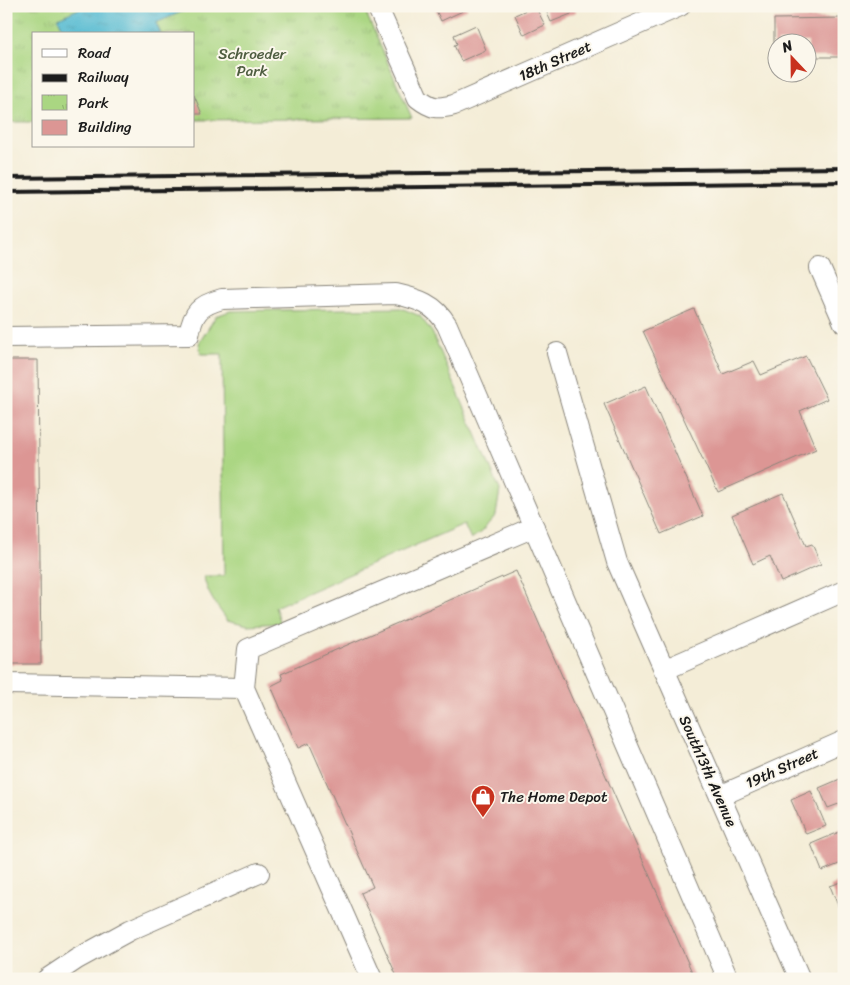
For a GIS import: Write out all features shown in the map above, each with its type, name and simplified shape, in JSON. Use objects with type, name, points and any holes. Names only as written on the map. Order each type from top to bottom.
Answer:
[{"type":"street","name":"18th Street","points":[[377,6],[418,98],[428,106],[441,108],[454,105],[680,6]]},
{"type":"street","points":[[820,268],[844,323]]},
{"type":"street","points":[[6,337],[189,335],[192,322],[198,311],[209,303],[222,299],[396,294],[419,300],[441,314],[728,979]]},
{"type":"street","name":"South13th Avenue","points":[[557,353],[617,562],[800,979]]},
{"type":"street","points":[[372,979],[244,688],[248,649],[534,527]]},
{"type":"street","points":[[664,670],[844,591]]},
{"type":"street","points":[[6,684],[244,688]]},
{"type":"street","name":"19th Street","points":[[720,796],[844,741]]},
{"type":"street","points":[[47,979],[77,959],[130,930],[259,873]]},
{"type":"green space","name":"Schroeder Park","points":[[6,6],[363,6],[412,118],[195,120],[195,32],[32,32],[32,122],[6,122]]},
{"type":"green space","points":[[401,308],[420,316],[432,332],[500,490],[496,515],[481,532],[471,539],[464,524],[275,607],[281,623],[248,625],[227,620],[210,594],[204,576],[224,576],[222,354],[201,354],[199,343],[216,316],[230,311]]},
{"type":"water","points":[[85,6],[195,6],[156,23],[160,32],[64,32],[58,18]]},
{"type":"building","points":[[434,6],[466,6],[467,9],[441,21]]},
{"type":"building","points":[[535,6],[545,25],[524,35],[515,15]]},
{"type":"building","points":[[544,6],[574,6],[576,12],[551,22]]},
{"type":"building","points":[[844,18],[844,57],[818,57],[818,32],[774,32],[774,19]]},
{"type":"building","points":[[476,25],[486,50],[461,61],[454,45],[457,44],[454,35]]},
{"type":"building","points":[[195,97],[202,114],[195,114]]},
{"type":"building","points":[[694,309],[723,374],[754,361],[761,375],[806,356],[827,399],[800,411],[816,449],[718,492],[643,331]]},
{"type":"building","points":[[6,360],[38,360],[41,664],[6,664]]},
{"type":"building","points":[[646,386],[703,516],[661,534],[604,404]]},
{"type":"building","points":[[783,493],[806,546],[812,544],[821,564],[781,582],[770,556],[753,564],[732,515]]},
{"type":"building","name":"The Home Depot","points":[[516,571],[695,979],[398,979],[360,893],[373,887],[309,743],[298,748],[271,686],[283,680],[281,674]]},
{"type":"building","points":[[840,779],[844,787],[844,802],[828,808],[819,788]]},
{"type":"building","points":[[811,791],[826,826],[806,834],[791,800]]},
{"type":"building","points":[[844,830],[844,862],[822,871],[811,844]]},
{"type":"building","points":[[844,881],[844,912],[841,913],[830,886]]},
{"type":"railway","points":[[6,178],[844,168]]},
{"type":"railway","points":[[6,192],[844,182]]},
{"type":"place","name":"The Home Depot","points":[[483,818]]}]
